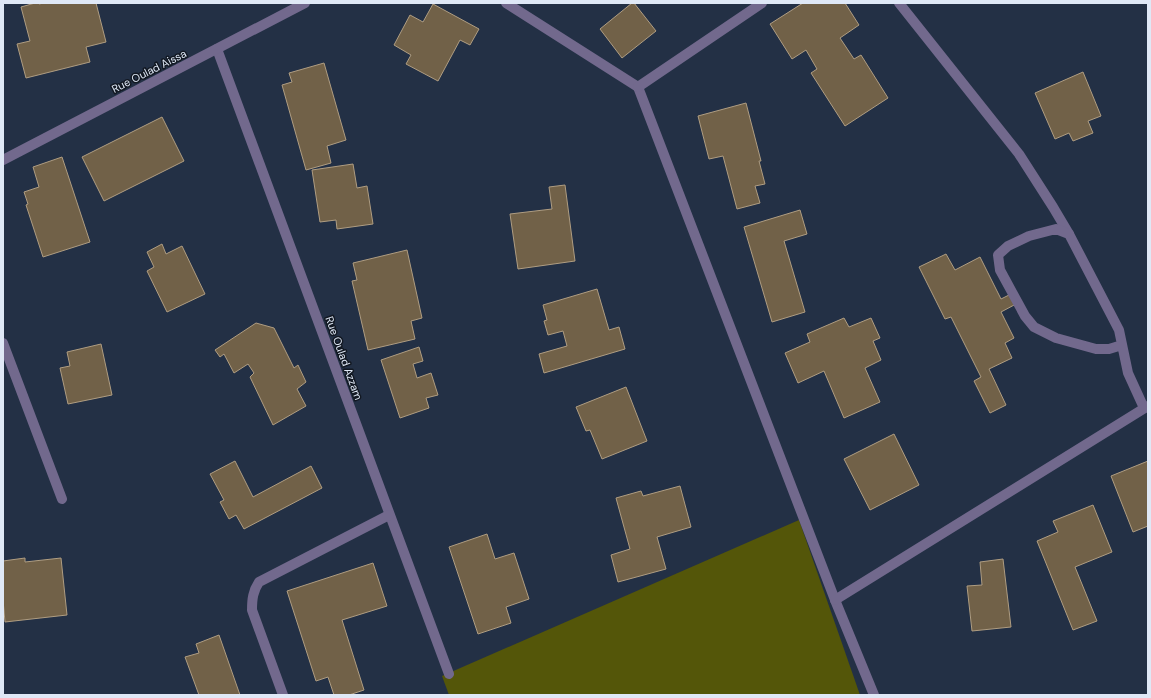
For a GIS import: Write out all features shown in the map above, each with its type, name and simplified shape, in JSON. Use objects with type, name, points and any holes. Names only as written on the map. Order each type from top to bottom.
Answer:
[{"type":"street","name":"Rue Oulad Aissa","points":[[3,160],[305,3]]},
{"type":"street","points":[[506,3],[638,87],[835,600],[874,695]]},
{"type":"street","points":[[638,87],[762,3]]},
{"type":"street","points":[[835,600],[1146,407],[1128,373],[1119,330],[1054,206],[1019,154],[899,3]]},
{"type":"street","name":"Rue Oulad Azzam","points":[[217,49],[449,674]]},
{"type":"street","points":[[1070,234],[1056,229],[1030,236],[1008,246],[998,255],[1000,270],[1024,316],[1034,327],[1056,338],[1096,350],[1109,349],[1122,345]]},
{"type":"street","points":[[3,343],[62,499]]},
{"type":"street","points":[[283,695],[252,610],[254,592],[259,582],[389,515]]},
{"type":"shaded area","points":[[799,520],[860,695],[449,695],[442,676]]},
{"type":"building","points":[[35,3],[96,3],[106,42],[86,47],[90,62],[26,78],[17,44],[30,41],[21,7]]},
{"type":"building","points":[[632,3],[634,3],[656,31],[622,58],[600,29]]},
{"type":"building","points":[[803,3],[845,3],[859,25],[840,38],[854,59],[861,55],[888,98],[845,126],[811,73],[817,69],[806,50],[792,59],[770,24]]},
{"type":"building","points":[[433,4],[479,29],[470,45],[460,40],[438,81],[406,64],[411,55],[394,45],[410,15],[423,22]]},
{"type":"building","points":[[324,63],[346,140],[327,146],[331,163],[306,170],[282,85],[292,82],[289,73]]},
{"type":"building","points":[[1083,72],[1101,116],[1088,121],[1093,133],[1073,141],[1069,133],[1055,139],[1035,93]]},
{"type":"building","points":[[746,103],[761,161],[759,161],[765,184],[755,186],[760,203],[737,209],[723,156],[709,159],[698,116]]},
{"type":"building","points":[[162,117],[184,161],[104,201],[82,157]]},
{"type":"building","points":[[62,157],[90,242],[43,257],[26,205],[28,204],[24,192],[39,187],[33,167]]},
{"type":"building","points":[[353,164],[357,188],[367,186],[373,224],[337,229],[336,220],[320,222],[312,170]]},
{"type":"building","points":[[565,185],[575,261],[518,269],[510,214],[552,209],[549,187]]},
{"type":"building","points":[[800,210],[807,234],[784,241],[805,312],[772,322],[744,227]]},
{"type":"building","points":[[162,244],[166,254],[182,246],[205,294],[167,312],[147,271],[154,267],[147,252]]},
{"type":"building","points":[[407,250],[422,318],[411,321],[415,339],[368,350],[352,281],[357,280],[353,263]]},
{"type":"building","points":[[946,254],[955,270],[980,257],[1001,299],[1011,294],[1016,304],[1001,312],[1014,338],[1005,343],[1012,358],[989,369],[1006,405],[990,413],[974,381],[981,377],[951,317],[945,319],[919,267]]},
{"type":"building","points":[[597,289],[609,330],[619,327],[625,349],[544,373],[539,354],[567,346],[563,331],[548,335],[544,321],[547,320],[543,305]]},
{"type":"building","points":[[844,318],[849,327],[871,318],[880,338],[873,341],[881,360],[865,368],[880,402],[844,418],[824,371],[798,383],[785,353],[810,342],[807,334]]},
{"type":"building","points":[[256,323],[274,328],[294,368],[298,365],[306,382],[297,389],[306,406],[273,425],[250,377],[254,373],[248,364],[234,373],[224,354],[220,357],[215,350]]},
{"type":"building","points":[[101,344],[112,395],[68,404],[60,368],[70,366],[67,352]]},
{"type":"building","points":[[419,347],[423,361],[413,364],[417,378],[431,373],[438,395],[426,398],[429,408],[400,418],[381,360]]},
{"type":"building","points":[[626,387],[647,441],[602,459],[590,430],[586,431],[576,407]]},
{"type":"building","points":[[894,434],[919,485],[870,510],[844,459]]},
{"type":"building","points":[[235,461],[253,497],[311,466],[322,488],[244,529],[236,515],[229,519],[220,502],[224,500],[210,474]]},
{"type":"building","points":[[1148,461],[1148,526],[1133,532],[1111,476]]},
{"type":"building","points":[[680,486],[691,527],[657,537],[666,569],[618,582],[611,555],[630,549],[616,498],[641,491],[643,496]]},
{"type":"building","points":[[1093,505],[1112,552],[1075,567],[1097,621],[1073,630],[1037,541],[1058,532],[1053,521]]},
{"type":"building","points":[[487,534],[495,559],[514,553],[529,599],[506,607],[511,623],[478,634],[449,547]]},
{"type":"building","points":[[25,558],[25,562],[61,558],[67,615],[5,622],[3,600],[3,561]]},
{"type":"building","points":[[1003,559],[1011,627],[972,631],[967,586],[982,585],[980,562]]},
{"type":"building","points":[[373,563],[387,606],[342,620],[364,690],[349,695],[334,695],[328,677],[316,681],[287,591]]},
{"type":"building","points":[[219,635],[240,695],[199,695],[185,657],[199,653],[196,644]]}]
